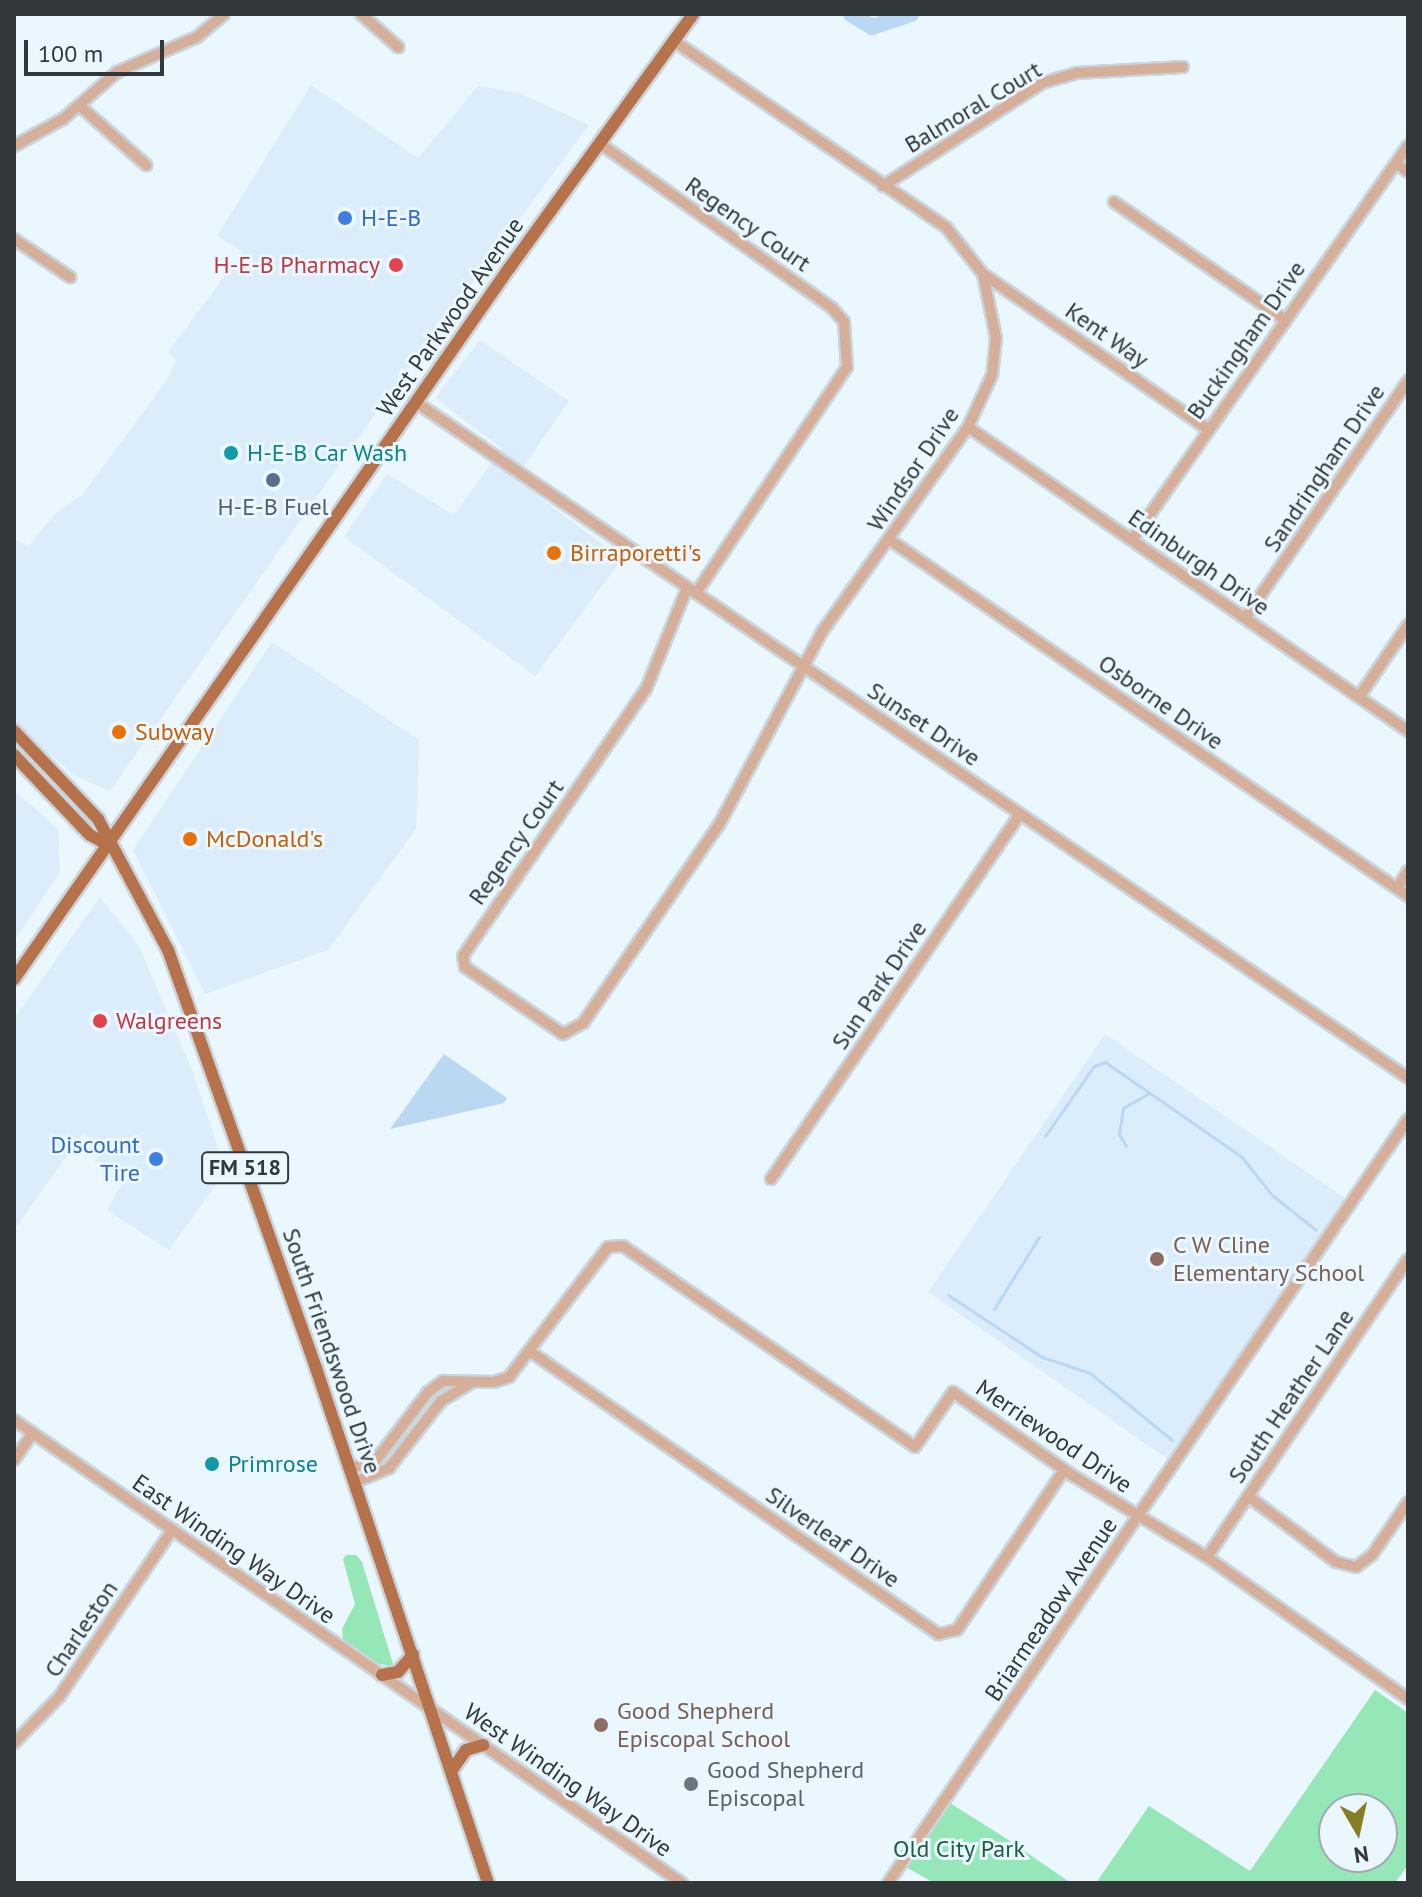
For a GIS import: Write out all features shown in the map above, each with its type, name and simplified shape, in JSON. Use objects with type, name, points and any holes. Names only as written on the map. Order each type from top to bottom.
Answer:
[{"type":"main road","name":"West Parkwood Avenue","points":[[14,979],[693,14]]},
{"type":"main road","name":"South Friendswood Drive","points":[[14,731],[98,819],[109,845],[154,919],[184,990],[352,1475],[488,1883]]},
{"type":"main road","name":"South Friendswood Drive","points":[[14,755],[90,835],[109,845]]},
{"type":"main road","points":[[382,1675],[398,1672],[413,1655]]},
{"type":"main road","points":[[452,1770],[466,1750],[483,1745]]},
{"type":"street","points":[[14,146],[80,106],[117,72],[197,37],[224,14]]},
{"type":"street","points":[[361,14],[398,47]]},
{"type":"street","name":"Windsor Drive","points":[[600,997],[720,823],[802,666],[890,540],[916,495],[968,427],[992,375],[996,338],[983,274],[946,227],[674,41]]},
{"type":"street","name":"Balmoral Court","points":[[883,186],[1042,83],[1076,73],[1183,67]]},
{"type":"street","points":[[80,106],[146,165]]},
{"type":"street","name":"Regency Court","points":[[600,997],[583,1023],[563,1034],[465,967],[463,956],[646,689],[692,590],[847,367],[844,322],[832,308],[602,145]]},
{"type":"street","name":"Buckingham Drive","points":[[1132,540],[1408,146]]},
{"type":"street","points":[[1397,164],[1408,172]]},
{"type":"street","points":[[1114,202],[1284,319]]},
{"type":"street","points":[[14,239],[70,277]]},
{"type":"street","name":"Kent Way","points":[[983,274],[1208,429]]},
{"type":"street","name":"Sandringham Drive","points":[[1245,618],[1408,381]]},
{"type":"street","name":"Sunset Drive","points":[[417,403],[1408,1078]]},
{"type":"street","name":"Edinburgh Drive","points":[[968,427],[1408,731]]},
{"type":"street","name":"Osborne Drive","points":[[890,540],[1408,896]]},
{"type":"street","points":[[1359,697],[1408,625]]},
{"type":"street","name":"Sun Park Drive","points":[[771,1179],[1020,814]]},
{"type":"street","points":[[1397,888],[1408,871]]},
{"type":"street","name":"Briarmeadow Avenue","points":[[888,1883],[1408,1119]]},
{"type":"street","name":"Merriewood Drive","points":[[531,1352],[604,1252],[614,1245],[631,1250],[915,1447],[953,1392],[1064,1470],[1207,1557],[1408,1699]]},
{"type":"street","name":"South Heather Lane","points":[[1207,1557],[1408,1259]]},
{"type":"street","points":[[352,1475],[377,1459],[428,1392],[443,1381],[471,1383],[509,1377],[531,1352]]},
{"type":"street","name":"Silverleaf Drive","points":[[531,1352],[939,1634],[957,1630],[1064,1470]]},
{"type":"street","points":[[352,1475],[389,1468],[441,1401],[471,1383]]},
{"type":"street","name":"East Winding Way Drive","points":[[14,1420],[432,1710]]},
{"type":"street","points":[[402,1430],[414,1438]]},
{"type":"street","points":[[14,1460],[33,1433]]},
{"type":"street","points":[[1248,1496],[1336,1562],[1356,1567],[1372,1555],[1408,1502]]},
{"type":"street","name":"Charleston","points":[[14,1743],[59,1697],[172,1530]]},
{"type":"street","name":"West Winding Way Drive","points":[[432,1710],[682,1883]]},
{"type":"shaded area","points":[[311,85],[418,158],[478,86],[519,93],[589,125],[376,413],[110,791],[77,777],[14,725],[14,538],[28,547],[55,514],[82,495],[167,380],[176,360],[167,353],[243,252],[217,236]]},
{"type":"shaded area","points":[[480,340],[569,401],[515,479],[622,559],[535,676],[344,537],[387,474],[454,515],[502,448],[435,398]]},
{"type":"shaded area","points":[[272,642],[419,740],[416,829],[328,950],[205,994],[133,850]]},
{"type":"shaded area","points":[[14,790],[58,829],[60,872],[14,941]]},
{"type":"shaded area","points":[[100,897],[139,946],[192,1070],[226,1171],[169,1250],[107,1210],[123,1182],[95,1162],[102,1147],[83,1133],[14,1230],[14,1019]]},
{"type":"shaded area","points":[[1105,1034],[1348,1200],[1169,1460],[928,1292]]},
{"type":"green space","points":[[346,1555],[356,1555],[362,1562],[394,1667],[375,1663],[343,1639],[342,1629],[355,1604],[343,1559]]},
{"type":"green space","points":[[1375,1690],[1408,1713],[1408,1865],[1395,1883],[1096,1883],[1149,1806],[1250,1871]]},
{"type":"green space","name":"Old City Park","points":[[950,1803],[1071,1883],[934,1883],[906,1867]]},
{"type":"water","points":[[444,1054],[507,1098],[504,1103],[390,1129]]},
{"type":"waterway","points":[[851,14],[872,27],[911,14]]},
{"type":"waterway","points":[[1045,1136],[1094,1066],[1105,1062],[1241,1156],[1272,1195],[1316,1230]]},
{"type":"waterway","points":[[1126,1146],[1119,1134],[1123,1108],[1149,1093]]},
{"type":"waterway","points":[[994,1309],[1039,1237]]},
{"type":"waterway","points":[[948,1295],[1042,1357],[1090,1373],[1172,1440]]},
{"type":"place","name":"H-E-B","points":[[345,218]]},
{"type":"place","name":"H-E-B Pharmacy","points":[[396,265]]},
{"type":"place","name":"H-E-B Car Wash","points":[[231,453]]},
{"type":"place","name":"H-E-B Fuel","points":[[273,480]]},
{"type":"place","name":"Birraporetti's","points":[[554,553]]},
{"type":"place","name":"Subway","points":[[119,732]]},
{"type":"place","name":"McDonald's","points":[[190,839]]},
{"type":"place","name":"Walgreens","points":[[100,1021]]},
{"type":"place","name":"Discount Tire","points":[[156,1159]]},
{"type":"place","name":"C W Cline Elementary School","points":[[1157,1259]]},
{"type":"place","name":"Primrose","points":[[212,1464]]},
{"type":"place","name":"Good Shepherd Episcopal School","points":[[601,1725]]},
{"type":"place","name":"Good Shepherd Episcopal","points":[[691,1784]]}]
